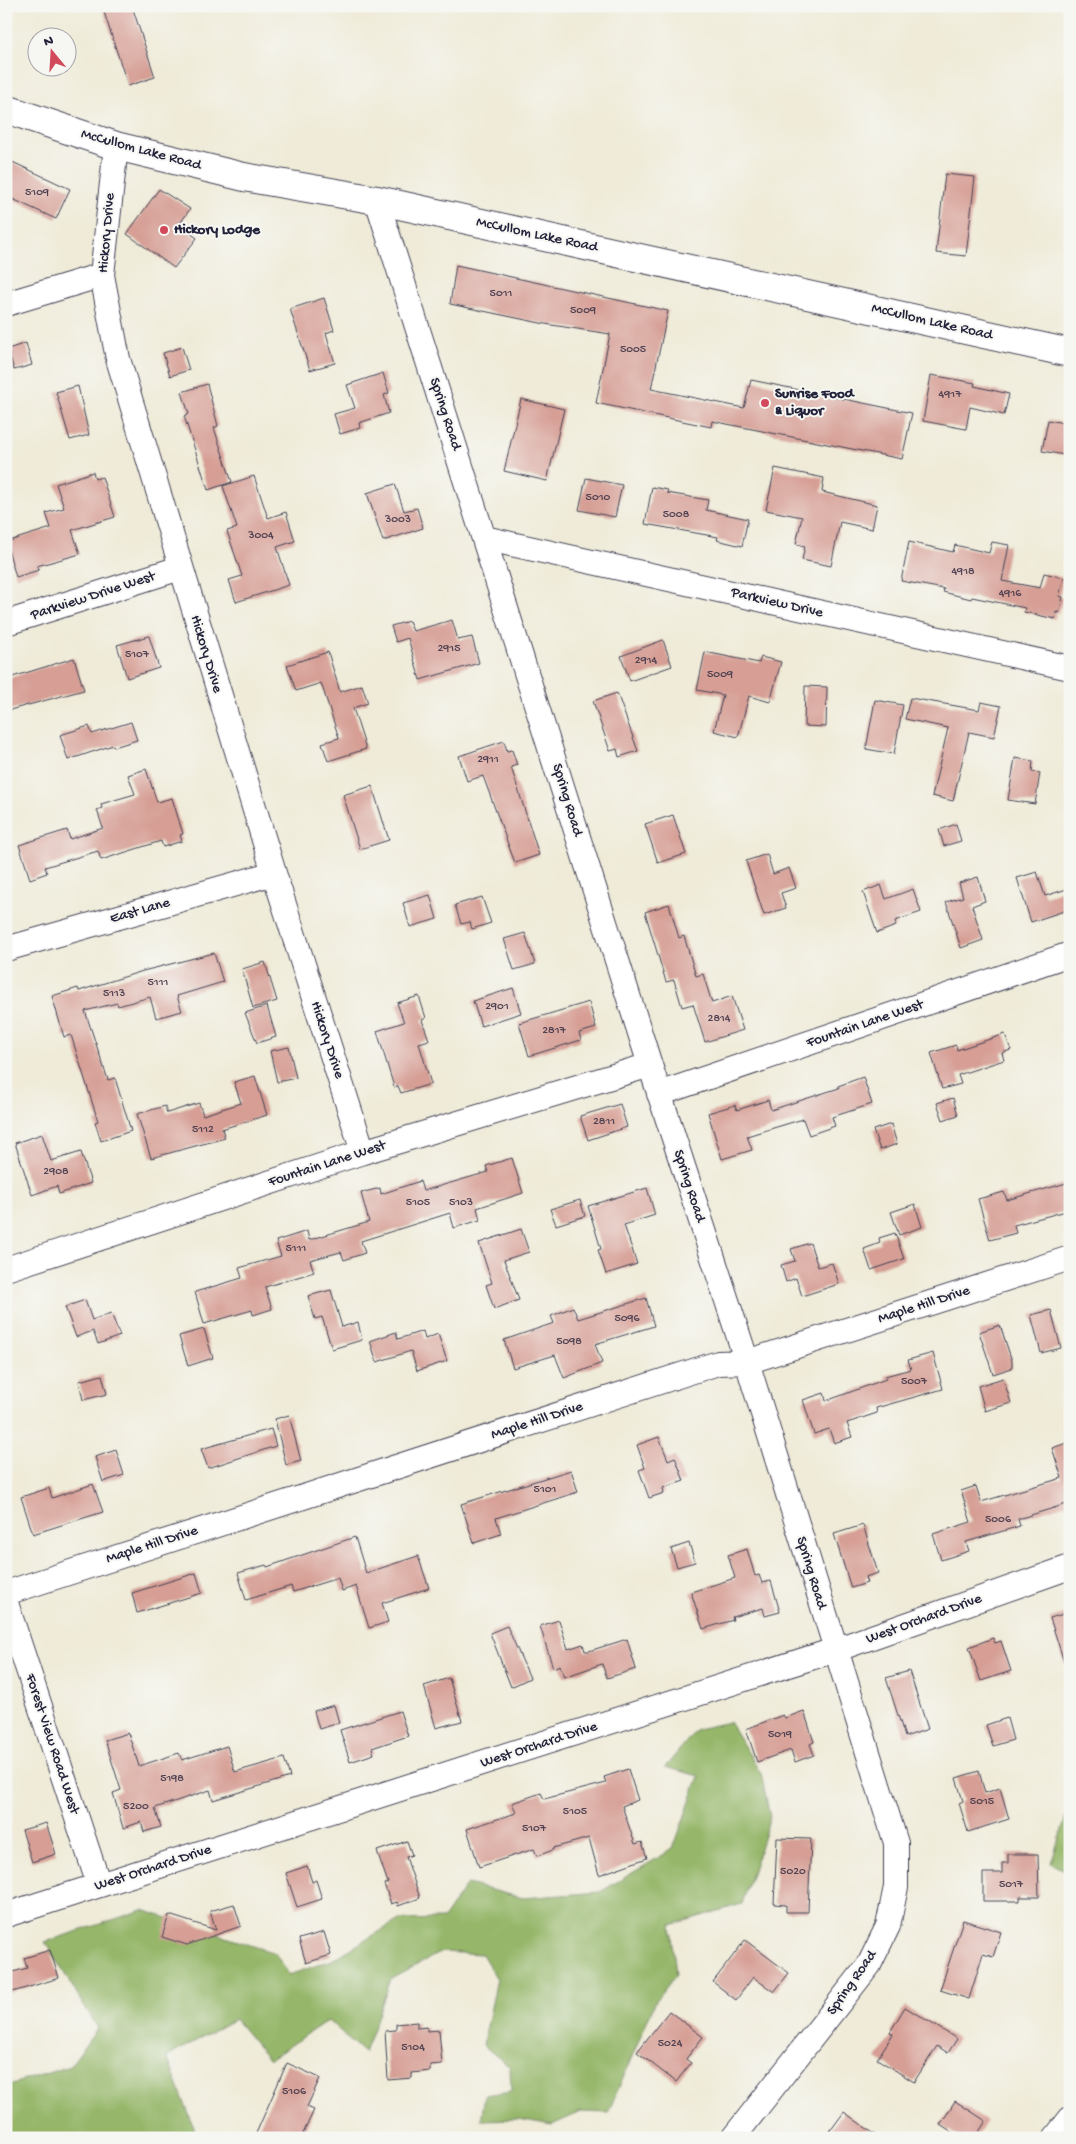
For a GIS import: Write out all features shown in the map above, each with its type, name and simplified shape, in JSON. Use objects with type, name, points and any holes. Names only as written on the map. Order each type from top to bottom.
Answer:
[{"type":"street","name":"McCullom Lake Road","points":[[6,109],[116,146],[244,177],[377,200],[1070,353]]},
{"type":"street","name":"Hickory Drive","points":[[116,146],[102,275],[118,358],[180,568],[274,873],[363,1152]]},
{"type":"street","name":"Spring Road","points":[[377,200],[650,1065],[747,1362],[896,1843],[896,1887],[888,1926],[869,1965],[734,2138]]},
{"type":"street","points":[[6,304],[102,275]]},
{"type":"street","name":"Parkview Drive","points":[[484,538],[1070,668]]},
{"type":"street","name":"Parkview Drive West","points":[[6,623],[180,568]]},
{"type":"street","name":"East Lane","points":[[6,949],[274,873]]},
{"type":"street","name":"Fountain Lane West","points":[[660,1094],[1070,954]]},
{"type":"street","name":"Fountain Lane West","points":[[6,1269],[363,1152],[650,1065]]},
{"type":"street","name":"Maple Hill Drive","points":[[6,1592],[718,1363],[747,1362],[1070,1258]]},
{"type":"street","name":"West Orchard Drive","points":[[6,1915],[835,1650],[1070,1566]]},
{"type":"street","name":"Forest View Road West","points":[[6,1603],[98,1885]]},
{"type":"street","points":[[1055,2138],[1070,2119]]},
{"type":"green space","points":[[729,1722],[761,1773],[770,1817],[742,1904],[671,1925],[676,1975],[656,2000],[608,2113],[581,2112],[552,2125],[519,2119],[481,2120],[485,2095],[511,2091],[510,2067],[483,2045],[497,1979],[482,1954],[441,1952],[391,1979],[364,2053],[328,2020],[269,2060],[235,2019],[167,2057],[198,2138],[6,2138],[6,2086],[70,2066],[98,2028],[45,1942],[143,1910],[275,1953],[289,1975],[332,1960],[399,1920],[443,1919],[467,1884],[523,1898],[600,1892],[673,1849],[699,1776],[665,1767],[697,1729]]},
{"type":"green space","points":[[1070,1815],[1070,1874],[1051,1863],[1066,1817]]},
{"type":"building","points":[[102,6],[132,6],[155,77],[128,86]]},
{"type":"building","points":[[6,159],[70,189],[56,219],[6,196]]},
{"type":"building","points":[[945,174],[975,177],[966,256],[936,253]]},
{"type":"building","points":[[159,189],[190,209],[179,225],[197,238],[174,268],[127,234]]},
{"type":"building","points":[[456,265],[668,311],[651,389],[744,408],[751,380],[912,413],[902,459],[712,421],[711,427],[596,403],[610,334],[545,324],[450,304]]},
{"type":"building","points":[[324,298],[334,330],[326,333],[335,363],[310,370],[290,309]]},
{"type":"building","points":[[26,343],[32,365],[14,370],[8,349]]},
{"type":"building","points":[[182,347],[189,370],[170,376],[163,353]]},
{"type":"building","points":[[383,373],[389,393],[384,395],[389,413],[359,423],[360,428],[340,434],[334,414],[355,408],[347,385]]},
{"type":"building","points":[[931,375],[975,383],[974,386],[1009,394],[1004,415],[970,407],[966,429],[923,421]]},
{"type":"building","points":[[207,384],[218,426],[214,428],[232,482],[208,490],[184,416],[189,414],[182,392]]},
{"type":"building","points":[[78,386],[89,435],[70,440],[56,392]]},
{"type":"building","points":[[521,399],[564,409],[547,481],[504,471]]},
{"type":"building","points":[[1048,420],[1070,424],[1070,456],[1042,451]]},
{"type":"building","points":[[775,468],[824,478],[822,492],[877,505],[872,529],[840,522],[831,566],[802,560],[805,546],[796,544],[802,517],[766,510]]},
{"type":"building","points":[[93,472],[95,479],[102,477],[115,517],[72,530],[80,554],[37,566],[39,570],[16,577],[6,542],[51,528],[46,513],[64,508],[56,484]]},
{"type":"building","points":[[254,476],[268,518],[286,512],[295,541],[277,547],[289,585],[236,602],[229,580],[242,576],[227,531],[237,528],[223,486]]},
{"type":"building","points":[[586,478],[622,485],[615,517],[579,510]]},
{"type":"building","points":[[395,484],[404,511],[417,508],[423,528],[383,541],[367,493]]},
{"type":"building","points":[[652,487],[668,490],[667,493],[708,500],[706,510],[748,519],[742,546],[717,540],[718,537],[645,524]]},
{"type":"building","points":[[909,542],[953,552],[955,545],[989,553],[992,542],[1009,545],[1002,581],[1040,588],[1044,573],[1064,578],[1059,596],[1063,597],[1059,613],[1056,612],[1055,619],[1024,612],[1025,608],[972,597],[971,599],[943,592],[944,589],[901,581]]},
{"type":"building","points":[[452,620],[458,640],[472,637],[479,663],[420,680],[408,638],[396,642],[391,626],[409,621],[413,631]]},
{"type":"building","points":[[149,636],[159,668],[127,678],[117,645]]},
{"type":"building","points":[[663,640],[672,666],[630,681],[621,656]]},
{"type":"building","points":[[328,652],[340,692],[362,685],[368,703],[353,708],[366,749],[328,761],[322,743],[339,738],[321,683],[296,691],[287,665]]},
{"type":"building","points":[[705,652],[759,663],[761,657],[781,662],[770,702],[749,696],[738,737],[714,731],[723,695],[697,690]]},
{"type":"building","points":[[74,658],[84,690],[6,711],[6,679]]},
{"type":"building","points":[[805,686],[827,687],[826,727],[804,726]]},
{"type":"building","points":[[617,693],[638,751],[619,757],[617,749],[610,751],[593,701]]},
{"type":"building","points":[[910,698],[979,710],[981,702],[1001,706],[994,737],[969,732],[953,801],[932,796],[948,728],[905,719]]},
{"type":"building","points":[[875,700],[903,705],[894,754],[866,749]]},
{"type":"building","points":[[131,722],[137,740],[114,747],[113,745],[68,760],[60,735],[89,726],[92,734]]},
{"type":"building","points":[[504,741],[507,751],[512,750],[517,765],[511,767],[539,855],[515,863],[483,776],[467,781],[459,756]]},
{"type":"building","points":[[1015,758],[1033,761],[1032,772],[1040,773],[1035,804],[1008,800]]},
{"type":"building","points":[[146,769],[157,802],[172,798],[183,834],[180,835],[182,841],[163,847],[161,841],[101,860],[98,851],[45,867],[47,873],[30,879],[19,845],[67,830],[70,839],[103,828],[97,810],[102,808],[101,804],[135,794],[128,775]]},
{"type":"building","points":[[372,786],[389,840],[360,849],[343,795]]},
{"type":"building","points":[[673,815],[686,854],[658,863],[645,824]]},
{"type":"building","points":[[956,824],[961,841],[944,846],[939,830]]},
{"type":"building","points":[[767,854],[773,874],[789,868],[796,888],[781,893],[786,908],[764,915],[746,861]]},
{"type":"building","points":[[1037,872],[1045,896],[1070,888],[1070,909],[1031,922],[1017,878]]},
{"type":"building","points":[[978,877],[985,901],[972,906],[983,940],[961,948],[946,902],[963,897],[959,883]]},
{"type":"building","points":[[881,885],[886,899],[913,889],[921,912],[895,921],[896,926],[877,933],[863,892]]},
{"type":"building","points":[[430,895],[437,919],[410,927],[403,903]]},
{"type":"building","points":[[482,897],[491,923],[472,929],[470,922],[461,924],[455,905]]},
{"type":"building","points":[[669,904],[679,938],[684,936],[696,976],[703,974],[712,1003],[732,996],[743,1030],[705,1042],[693,1004],[682,1007],[674,980],[666,982],[645,912]]},
{"type":"building","points":[[525,933],[535,964],[514,970],[504,939]]},
{"type":"building","points":[[214,953],[223,982],[177,996],[182,1011],[156,1018],[150,997],[118,1006],[117,1003],[85,1011],[108,1080],[115,1078],[131,1131],[101,1141],[95,1122],[98,1121],[71,1035],[64,1037],[52,996],[78,988],[79,991],[143,971]]},
{"type":"building","points":[[265,962],[277,1001],[253,1008],[242,969]]},
{"type":"building","points":[[513,988],[521,1013],[481,1026],[473,1001]]},
{"type":"building","points":[[419,996],[426,1018],[422,1020],[429,1040],[419,1043],[431,1084],[401,1093],[398,1086],[394,1087],[377,1031],[404,1022],[397,1003]]},
{"type":"building","points":[[589,1002],[596,1028],[579,1033],[581,1040],[529,1056],[519,1023]]},
{"type":"building","points":[[267,1006],[276,1037],[257,1043],[245,1013]]},
{"type":"building","points":[[1005,1034],[1011,1050],[1002,1053],[1004,1060],[958,1075],[961,1084],[942,1089],[931,1053],[956,1045],[957,1050]]},
{"type":"building","points":[[289,1047],[296,1078],[277,1082],[270,1051]]},
{"type":"building","points":[[255,1076],[267,1115],[222,1129],[225,1138],[151,1158],[137,1114],[165,1106],[167,1113],[199,1103],[203,1115],[241,1103],[234,1082]]},
{"type":"building","points":[[863,1077],[872,1104],[832,1117],[835,1126],[809,1135],[803,1119],[747,1136],[752,1150],[722,1159],[708,1113],[735,1105],[737,1110],[768,1100],[771,1110],[839,1088],[838,1086]]},
{"type":"building","points":[[953,1098],[958,1115],[943,1120],[937,1103]]},
{"type":"building","points":[[620,1104],[627,1127],[588,1140],[580,1116]]},
{"type":"building","points":[[891,1124],[897,1144],[880,1150],[873,1130]]},
{"type":"building","points":[[42,1134],[51,1161],[81,1152],[91,1183],[59,1194],[57,1186],[32,1195],[15,1143]]},
{"type":"building","points":[[512,1158],[523,1193],[477,1208],[480,1220],[454,1228],[450,1213],[361,1241],[365,1253],[344,1260],[341,1252],[310,1260],[314,1272],[265,1287],[272,1309],[253,1315],[252,1310],[204,1324],[195,1292],[242,1278],[239,1268],[281,1256],[276,1241],[307,1231],[309,1240],[369,1222],[361,1193],[380,1188],[381,1194],[420,1181],[423,1191],[488,1172],[486,1166]]},
{"type":"building","points":[[1070,1182],[1070,1210],[1014,1225],[1016,1233],[990,1240],[978,1199],[1004,1192],[1007,1200]]},
{"type":"building","points":[[647,1188],[655,1215],[624,1225],[637,1264],[606,1274],[598,1250],[601,1249],[588,1206]]},
{"type":"building","points":[[580,1200],[585,1216],[556,1225],[550,1209]]},
{"type":"building","points":[[915,1204],[922,1227],[899,1235],[891,1212]]},
{"type":"building","points":[[521,1229],[529,1252],[504,1260],[519,1300],[494,1309],[486,1285],[492,1283],[479,1243]]},
{"type":"building","points":[[895,1233],[904,1259],[871,1270],[864,1249],[880,1243],[879,1238]]},
{"type":"building","points":[[810,1243],[818,1267],[832,1263],[839,1284],[802,1296],[796,1278],[786,1282],[781,1265],[795,1261],[791,1249]]},
{"type":"building","points":[[331,1290],[342,1327],[358,1322],[362,1340],[332,1349],[322,1317],[315,1319],[308,1296]]},
{"type":"building","points":[[646,1298],[654,1326],[595,1344],[602,1363],[564,1378],[555,1355],[513,1368],[504,1340],[554,1323],[551,1316],[573,1307],[578,1319]]},
{"type":"building","points":[[85,1300],[92,1320],[111,1313],[120,1336],[98,1344],[93,1331],[76,1337],[65,1307]]},
{"type":"building","points":[[1051,1310],[1061,1348],[1041,1353],[1031,1315]]},
{"type":"building","points":[[1000,1325],[1012,1361],[1012,1368],[993,1374],[979,1332]]},
{"type":"building","points":[[204,1329],[213,1358],[188,1366],[179,1336]]},
{"type":"building","points":[[423,1331],[425,1339],[438,1334],[447,1361],[417,1371],[411,1351],[377,1362],[370,1341],[396,1332],[398,1339]]},
{"type":"building","points":[[933,1353],[943,1389],[876,1408],[877,1413],[847,1423],[852,1437],[834,1443],[829,1429],[814,1434],[803,1400],[824,1393],[826,1401],[886,1379],[885,1376],[911,1369],[908,1360]]},
{"type":"building","points":[[102,1375],[107,1394],[83,1400],[79,1381]]},
{"type":"building","points":[[1003,1378],[1011,1403],[985,1411],[978,1386]]},
{"type":"building","points":[[289,1415],[301,1461],[286,1465],[275,1419]]},
{"type":"building","points":[[271,1429],[276,1446],[208,1468],[201,1449]]},
{"type":"building","points":[[659,1437],[668,1460],[675,1457],[684,1481],[663,1488],[664,1493],[649,1498],[639,1470],[645,1468],[637,1445]]},
{"type":"building","points":[[1070,1442],[1070,1503],[1018,1519],[1020,1526],[966,1542],[969,1551],[941,1560],[933,1534],[971,1522],[961,1491],[976,1486],[981,1502],[1062,1478],[1052,1448]]},
{"type":"building","points":[[116,1450],[124,1475],[103,1482],[95,1457]]},
{"type":"building","points":[[571,1470],[578,1492],[496,1518],[501,1534],[474,1543],[461,1504]]},
{"type":"building","points":[[93,1484],[103,1512],[33,1534],[21,1497],[49,1488],[52,1498]]},
{"type":"building","points":[[863,1525],[878,1573],[865,1577],[867,1583],[851,1588],[834,1534]]},
{"type":"building","points":[[355,1537],[366,1573],[418,1556],[429,1588],[382,1603],[388,1622],[369,1628],[356,1586],[342,1591],[338,1578],[293,1592],[291,1586],[246,1600],[238,1573],[266,1565],[267,1567]]},
{"type":"building","points":[[689,1543],[695,1562],[677,1567],[671,1549]]},
{"type":"building","points":[[747,1549],[755,1576],[759,1575],[762,1583],[771,1581],[780,1612],[765,1616],[763,1608],[732,1617],[733,1620],[703,1629],[691,1592],[735,1578],[728,1555]]},
{"type":"building","points":[[196,1573],[202,1593],[137,1613],[132,1593]]},
{"type":"building","points":[[1070,1612],[1070,1667],[1066,1668],[1050,1618]]},
{"type":"building","points":[[559,1620],[568,1649],[583,1644],[585,1651],[589,1651],[627,1639],[636,1669],[607,1678],[602,1664],[564,1677],[560,1665],[553,1668],[540,1626]]},
{"type":"building","points":[[507,1626],[530,1678],[511,1687],[490,1633]]},
{"type":"building","points":[[993,1638],[995,1643],[1001,1641],[1011,1671],[981,1681],[969,1647]]},
{"type":"building","points":[[909,1671],[928,1729],[905,1737],[886,1678]]},
{"type":"building","points":[[449,1678],[462,1721],[436,1728],[424,1686]]},
{"type":"building","points":[[334,1705],[339,1723],[319,1729],[314,1711]]},
{"type":"building","points":[[400,1711],[408,1736],[372,1748],[374,1754],[350,1762],[340,1730]]},
{"type":"building","points":[[804,1711],[814,1742],[810,1744],[814,1755],[795,1762],[791,1750],[757,1762],[746,1729],[783,1715],[785,1718]]},
{"type":"building","points":[[1007,1718],[1013,1740],[993,1746],[986,1725]]},
{"type":"building","points":[[128,1733],[139,1766],[179,1753],[182,1760],[227,1746],[235,1772],[284,1758],[290,1777],[213,1800],[210,1790],[155,1808],[161,1827],[144,1832],[141,1822],[123,1828],[113,1793],[121,1790],[105,1740]]},
{"type":"building","points":[[628,1769],[638,1800],[622,1806],[635,1844],[642,1842],[647,1858],[599,1875],[589,1838],[553,1848],[553,1850],[537,1856],[534,1849],[479,1867],[467,1829],[516,1813],[512,1803],[541,1793],[544,1799],[606,1783],[604,1777]]},
{"type":"building","points":[[979,1771],[985,1793],[1000,1788],[1009,1819],[968,1832],[959,1803],[963,1801],[956,1778]]},
{"type":"building","points":[[46,1823],[56,1854],[32,1862],[22,1830]]},
{"type":"building","points":[[777,1838],[811,1839],[808,1912],[786,1912],[786,1905],[774,1904]]},
{"type":"building","points":[[407,1841],[412,1855],[406,1857],[420,1898],[398,1906],[397,1902],[391,1904],[384,1884],[388,1883],[377,1851]]},
{"type":"building","points":[[1008,1854],[1038,1854],[1039,1897],[1020,1897],[1020,1901],[983,1901],[983,1873],[1002,1873],[1002,1863],[1008,1863]]},
{"type":"building","points":[[307,1866],[312,1882],[316,1880],[322,1899],[297,1907],[286,1873]]},
{"type":"building","points":[[234,1904],[241,1926],[187,1945],[162,1937],[169,1915],[216,1930],[210,1911]]},
{"type":"building","points":[[963,1920],[1001,1932],[993,1957],[983,1954],[969,1999],[940,1990]]},
{"type":"building","points":[[324,1932],[331,1955],[306,1963],[299,1939]]},
{"type":"building","points":[[745,1940],[789,1973],[774,1992],[753,1977],[736,2000],[713,1982]]},
{"type":"building","points":[[50,1950],[59,1978],[6,1994],[6,1974],[27,1968],[24,1958]]},
{"type":"building","points":[[905,2007],[957,2039],[948,2053],[937,2046],[914,2082],[877,2059],[893,2034],[890,2032]]},
{"type":"building","points":[[669,2011],[703,2037],[686,2059],[691,2063],[676,2082],[637,2052]]},
{"type":"building","points":[[417,2022],[417,2028],[427,2027],[427,2031],[439,2030],[442,2064],[430,2065],[430,2071],[412,2073],[412,2078],[388,2080],[385,2031],[396,2030],[396,2024]]},
{"type":"building","points":[[287,2063],[320,2078],[307,2107],[314,2110],[301,2138],[254,2138]]},
{"type":"building","points":[[955,2101],[986,2121],[975,2138],[960,2138],[940,2125]]},
{"type":"building","points":[[844,2112],[880,2138],[825,2138]]},
{"type":"place","name":"Hickory Lodge","points":[[164,230]]},
{"type":"place","name":"Sunrise Food & Liquor","points":[[765,403]]}]
